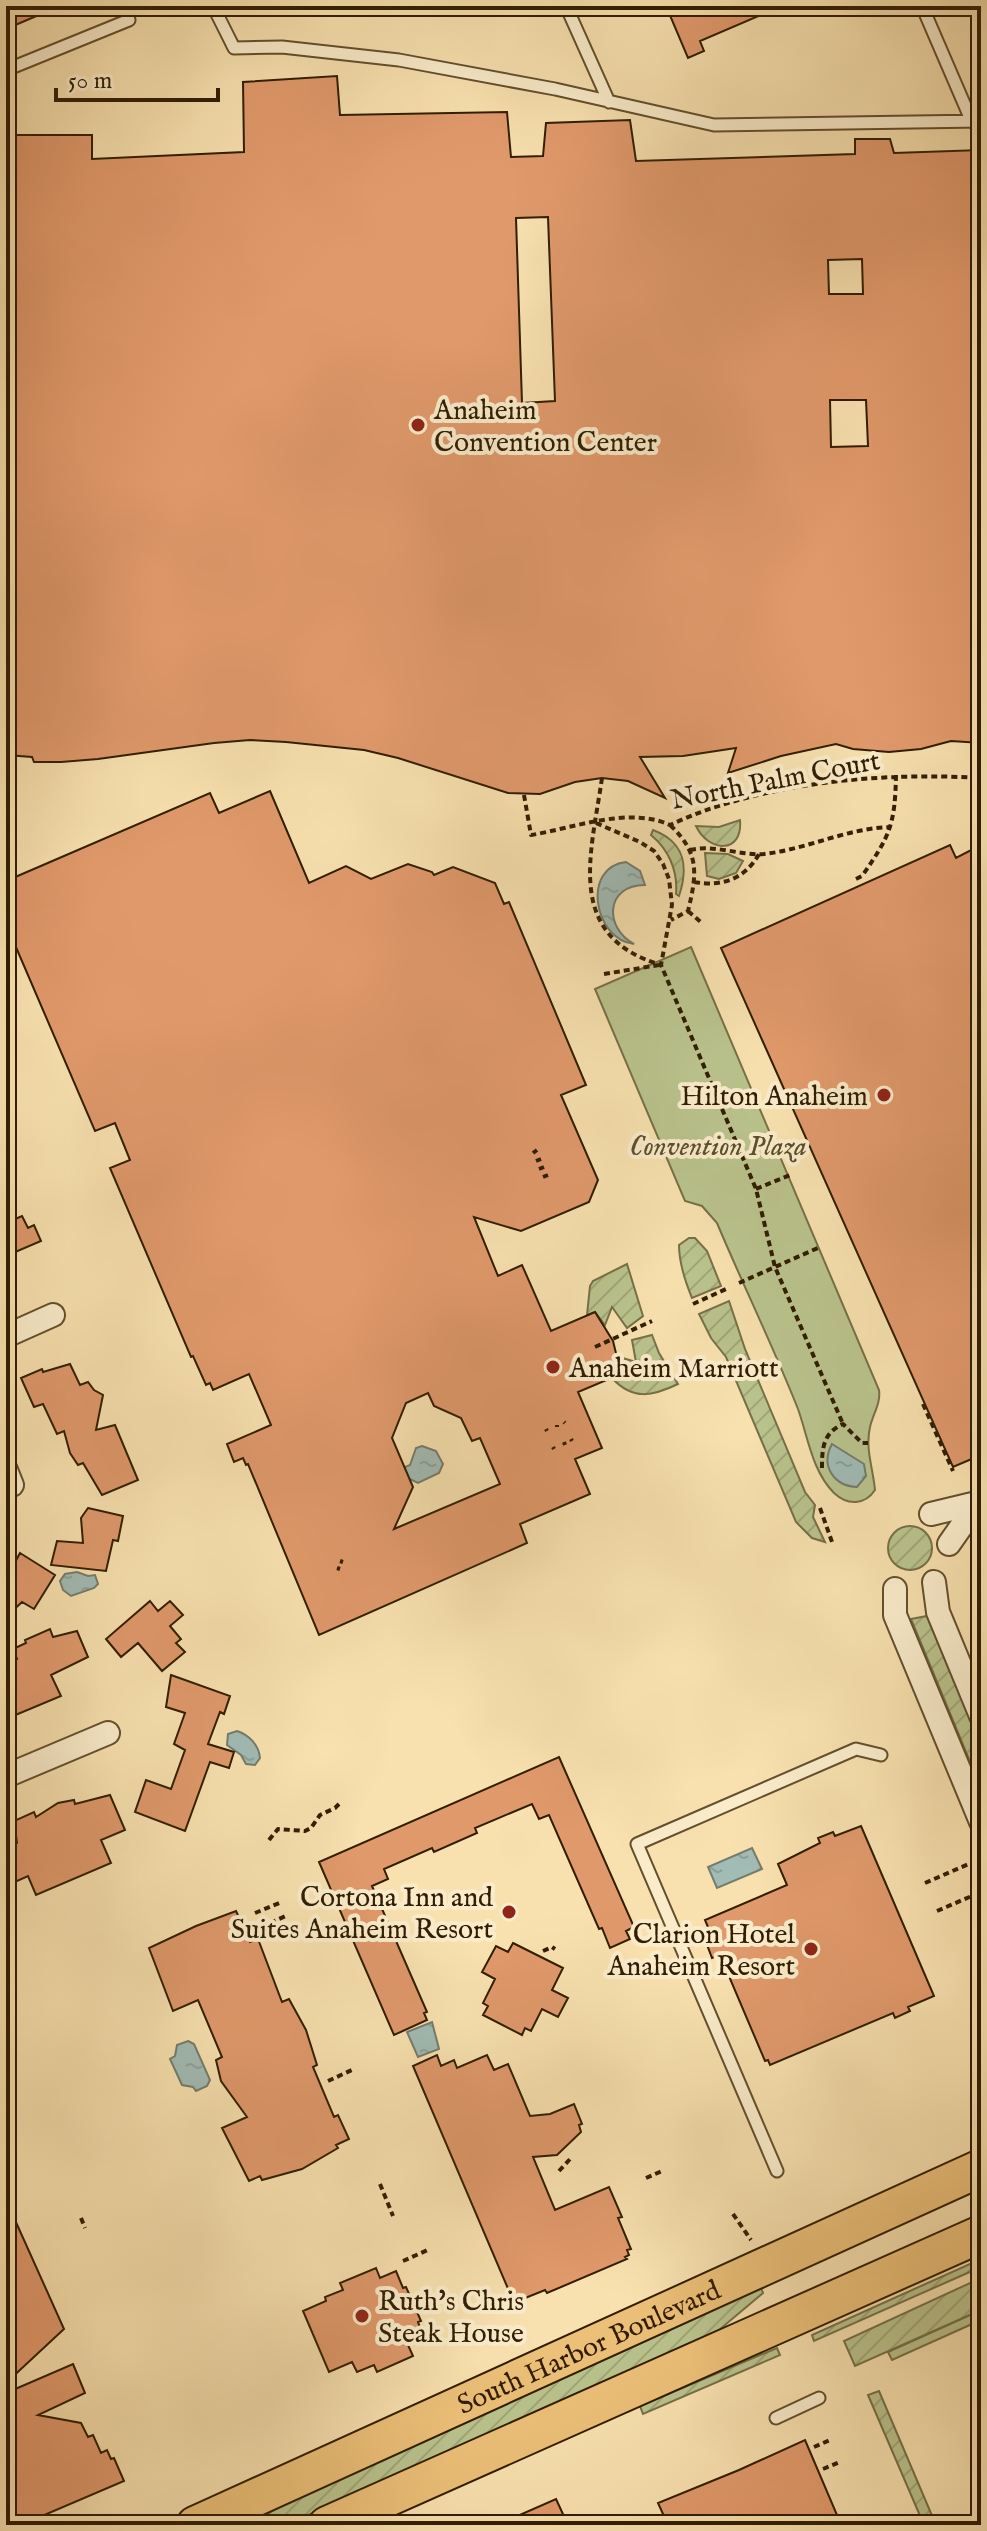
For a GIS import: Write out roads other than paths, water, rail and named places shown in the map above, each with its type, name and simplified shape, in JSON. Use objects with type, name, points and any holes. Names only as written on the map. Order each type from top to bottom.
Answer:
[{"type":"main road","name":"South Harbor Boulevard","points":[[195,2525],[981,2168]]},
{"type":"main road","name":"South Harbor Boulevard","points":[[327,2525],[981,2234]]},
{"type":"street","points":[[6,1336],[53,1315]]},
{"type":"street","points":[[931,1514],[979,1503]]},
{"type":"street","points":[[949,1544],[979,1503]]},
{"type":"street","points":[[934,1582],[938,1612],[981,1716]]},
{"type":"street","points":[[895,1589],[895,1615],[981,1822]]},
{"type":"street","points":[[6,1776],[108,1733]]},
{"type":"lane","points":[[6,70],[129,20],[123,6]]},
{"type":"lane","points":[[213,6],[234,48],[282,47],[399,60],[555,89],[714,125],[976,122],[922,6]]},
{"type":"lane","points":[[566,6],[609,102]]},
{"type":"lane","points":[[777,2171],[637,1844],[856,1749],[881,1755]]},
{"type":"lane","points":[[776,2418],[819,2398]]},
{"type":"water","points":[[626,862],[640,871],[645,885],[622,892],[613,908],[617,928],[634,944],[620,940],[610,930],[602,918],[598,903],[598,889],[603,876],[612,867]]},
{"type":"water","points":[[832,1444],[864,1464],[866,1476],[857,1487],[842,1483],[831,1473],[828,1460]]},
{"type":"water","points":[[422,1446],[436,1451],[443,1464],[439,1473],[418,1483],[410,1479],[380,1492],[391,1473],[410,1465],[416,1448]]},
{"type":"water","points":[[65,1574],[95,1575],[98,1584],[71,1596],[63,1590],[60,1581]]},
{"type":"water","points":[[237,1731],[249,1738],[258,1749],[260,1758],[255,1765],[246,1764],[241,1755],[227,1745],[228,1734]]},
{"type":"water","points":[[752,1848],[762,1869],[717,1888],[708,1867]]},
{"type":"water","points":[[432,2022],[439,2049],[418,2057],[407,2032]]},
{"type":"water","points":[[188,2041],[194,2044],[210,2080],[207,2086],[196,2091],[193,2087],[182,2085],[170,2059],[175,2056],[177,2045]]},
{"type":"place","name":"Anaheim Convention Center","points":[[418,425]]},
{"type":"place","name":"Hilton Anaheim","points":[[884,1095]]},
{"type":"place","name":"Anaheim Marriott","points":[[553,1367]]},
{"type":"place","name":"Cortona Inn and Suites Anaheim Resort","points":[[509,1912]]},
{"type":"place","name":"Clarion Hotel Anaheim Resort","points":[[811,1949]]},
{"type":"place","name":"Ruth's Chris Steak House","points":[[362,2316]]},
{"type":"park label","name":"Convention Plaza","points":[[718,1145]]}]
